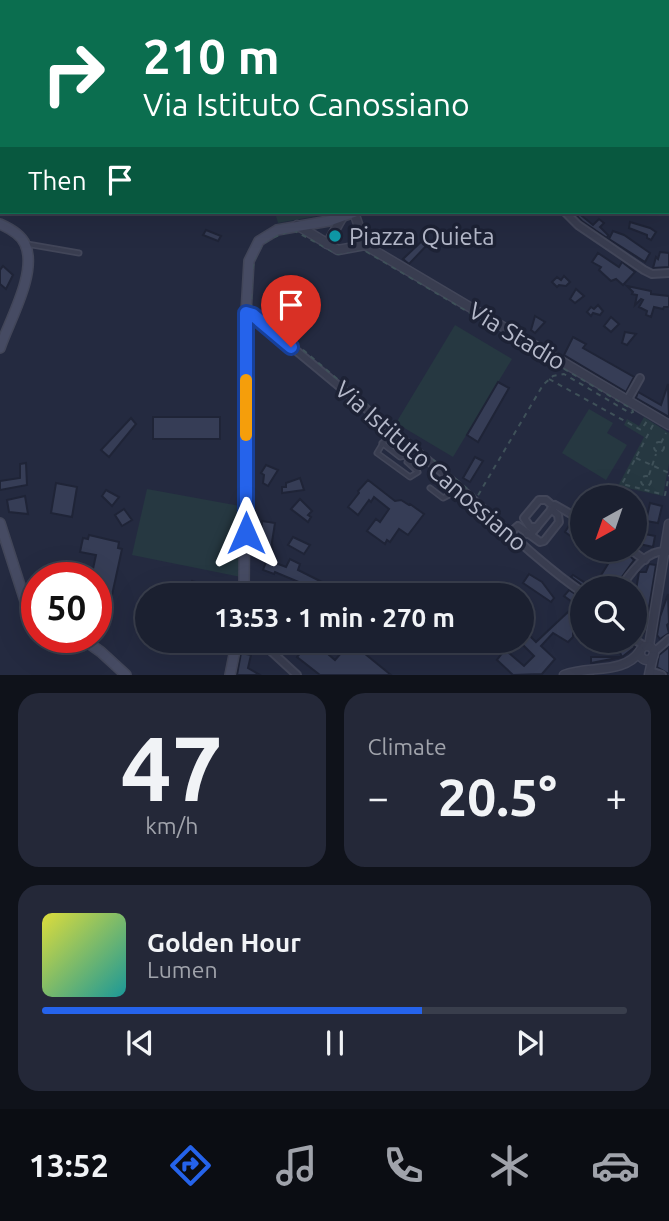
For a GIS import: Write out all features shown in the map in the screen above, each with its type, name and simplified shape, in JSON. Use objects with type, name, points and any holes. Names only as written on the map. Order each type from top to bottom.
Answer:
[{"type":"main road","points":[[244,583],[247,272],[255,247],[266,236],[297,225],[329,221],[348,214]]},
{"type":"main road","points":[[0,224],[11,229],[25,244],[27,263],[23,290],[1,342]]},
{"type":"main road","points":[[0,523],[21,589]]},
{"type":"main road","points":[[102,653],[125,675]]},
{"type":"main road","points":[[230,675],[234,653]]},
{"type":"street","points":[[297,225],[338,250],[365,245],[355,214]]},
{"type":"street","points":[[567,214],[602,243],[652,274],[669,274]]},
{"type":"street","points":[[327,244],[343,216]]},
{"type":"street","name":"Via Stadio","points":[[365,245],[627,401],[668,430]]},
{"type":"street","name":"Via Istituto Canossiano","points":[[246,313],[253,315],[457,485],[555,574],[570,584]]},
{"type":"street","points":[[627,401],[640,377]]},
{"type":"street","points":[[510,533],[518,526],[540,542],[544,541],[559,522],[558,515],[545,500],[539,500],[524,518],[525,523],[535,529]]},
{"type":"street","points":[[527,534],[531,534],[555,505],[570,514]]},
{"type":"street","points":[[647,643],[667,551],[669,524]]},
{"type":"street","points":[[535,529],[536,539]]},
{"type":"street","points":[[648,558],[667,551]]},
{"type":"street","points":[[629,576],[642,562]]},
{"type":"street","points":[[647,648],[669,639]]},
{"type":"street","points":[[271,653],[297,675]]},
{"type":"street","points":[[564,675],[575,671],[621,667],[633,662],[641,653]]},
{"type":"street","points":[[646,653],[649,673],[663,675]]},
{"type":"lane","points":[[25,244],[79,253]]},
{"type":"lane","points":[[391,430],[377,453],[410,477],[418,472],[408,464],[413,451]]},
{"type":"lane","points":[[382,443],[400,457],[413,451]]},
{"type":"lane","points":[[430,488],[443,498],[457,485]]},
{"type":"path","points":[[293,230],[337,254],[362,250],[633,412],[630,413],[564,374],[549,379],[477,497],[251,306],[253,271],[257,255],[265,242],[293,230]]},
{"type":"path","points":[[549,379],[648,434]]},
{"type":"path","points":[[641,430],[648,420]]},
{"type":"path","points":[[629,485],[622,484],[653,425],[668,430],[661,443],[654,445],[657,452]]},
{"type":"path","points":[[661,443],[664,449],[669,451]]},
{"type":"path","points":[[647,485],[650,483],[648,476],[657,452],[664,449]]},
{"type":"path","points":[[635,458],[669,474],[665,495],[648,489]]},
{"type":"path","points":[[643,485],[641,479],[648,476]]},
{"type":"shaded area","points":[[276,214],[328,214],[278,223]]},
{"type":"shaded area","points":[[455,325],[512,359],[453,457],[396,423]]},
{"type":"shaded area","points":[[589,409],[613,423],[607,433],[627,445],[606,480],[562,453]]},
{"type":"shaded area","points":[[644,417],[669,433],[669,464],[663,496],[648,493],[648,485],[619,485],[644,437],[624,425],[627,419],[639,426]]},
{"type":"shaded area","points":[[147,489],[240,506],[241,577],[132,555]]},
{"type":"building","points":[[575,214],[579,214],[593,225],[599,219],[604,223],[600,227],[608,235],[607,238]]},
{"type":"building","points":[[630,222],[656,232],[651,240],[647,235],[629,228]]},
{"type":"building","points":[[206,230],[221,236],[218,241],[203,235]]},
{"type":"building","points":[[613,231],[624,235],[650,253],[645,262],[609,239]]},
{"type":"building","points":[[423,240],[428,244],[409,264],[403,259]]},
{"type":"building","points":[[660,252],[669,253],[669,267],[653,268]]},
{"type":"building","points":[[598,253],[619,267],[622,262],[635,272],[623,285],[616,279],[611,281],[599,270],[601,267],[592,262]]},
{"type":"building","points":[[3,266],[13,275],[6,289],[0,284],[0,270]]},
{"type":"building","points":[[564,276],[570,282],[566,286],[557,287],[552,282],[557,277],[561,280]]},
{"type":"building","points":[[627,286],[651,291],[651,294],[669,296],[669,307],[654,307],[651,317],[646,315],[647,311],[639,307],[643,300],[635,305],[637,295],[632,294]]},
{"type":"building","points":[[576,289],[584,296],[575,303],[570,299]]},
{"type":"building","points":[[598,305],[603,311],[600,315],[593,313],[591,316],[587,312],[591,307],[594,309]]},
{"type":"building","points":[[535,316],[545,322],[535,333],[531,330]]},
{"type":"building","points":[[611,317],[619,324],[611,332],[604,326]]},
{"type":"building","points":[[625,332],[636,334],[627,345],[622,343]]},
{"type":"building","points":[[573,337],[586,344],[583,348],[634,377],[626,392],[564,355]]},
{"type":"building","points":[[498,382],[509,388],[478,442],[467,435]]},
{"type":"building","points":[[668,384],[669,417],[636,398],[638,392],[661,405]]},
{"type":"building","points":[[153,417],[220,417],[220,439],[153,439]]},
{"type":"building","points":[[131,418],[136,424],[109,457],[101,450]]},
{"type":"building","points":[[475,457],[483,461],[470,482],[463,478]]},
{"type":"building","points":[[26,463],[27,485],[0,490],[0,481],[20,478],[20,464]]},
{"type":"building","points":[[266,465],[278,470],[268,486],[263,483],[264,475],[261,473]]},
{"type":"building","points":[[300,478],[304,490],[282,493],[282,487],[286,487],[286,483]]},
{"type":"building","points":[[368,480],[395,501],[401,500],[410,504],[424,514],[408,535],[399,529],[390,542],[387,540],[385,544],[367,531],[376,519],[380,522],[389,509],[374,497],[358,515],[348,507]]},
{"type":"building","points":[[56,483],[77,487],[72,517],[51,513]]},
{"type":"building","points":[[106,490],[119,497],[112,506],[102,496]]},
{"type":"building","points":[[25,496],[28,514],[9,512],[7,500]]},
{"type":"building","points":[[300,499],[312,511],[308,515],[311,517],[308,522],[291,509]]},
{"type":"building","points":[[650,503],[662,506],[658,523],[648,521]]},
{"type":"building","points":[[124,509],[132,520],[122,526],[115,515]]},
{"type":"building","points":[[262,521],[275,523],[273,562],[286,567],[290,559],[300,564],[298,570],[324,583],[301,583],[263,570],[269,554],[260,554]]},
{"type":"building","points":[[89,535],[119,542],[118,548],[122,549],[112,595],[112,562],[94,562],[96,555],[80,552],[83,538],[88,539]]},
{"type":"building","points":[[648,535],[655,536],[653,547],[648,546]]},
{"type":"building","points":[[293,537],[310,545],[304,554],[288,545]]},
{"type":"building","points":[[605,562],[633,562],[623,576],[600,576],[608,564]]},
{"type":"building","points":[[649,564],[656,565],[647,620],[647,576],[638,576],[639,572],[646,572]]},
{"type":"building","points":[[529,574],[542,582],[554,598],[551,602],[534,590],[534,583],[523,583]]},
{"type":"building","points":[[569,590],[570,591],[570,600],[564,596]]},
{"type":"building","points":[[668,594],[669,633],[660,639],[657,635],[660,617]]},
{"type":"building","points":[[568,612],[570,640],[568,642],[553,633],[541,646],[555,659],[542,674],[513,675],[497,660],[502,653],[509,653],[524,666],[534,656],[531,653],[534,653],[534,640],[536,642]]},
{"type":"building","points":[[669,647],[667,673],[657,667],[659,655]]},
{"type":"building","points":[[241,653],[251,655],[248,668],[260,675],[237,675]]},
{"type":"building","points":[[300,653],[327,653],[335,660],[341,653],[364,653],[391,675],[320,675],[297,657]]},
{"type":"building","points":[[591,657],[622,657],[591,663]]},
{"type":"slow traffic","points":[[246,380],[246,435]]},
{"type":"place","name":"Piazza Quieta","points":[[335,236]]},
{"type":"route","points":[[246,533],[246,313],[253,315],[291,347]]}]
